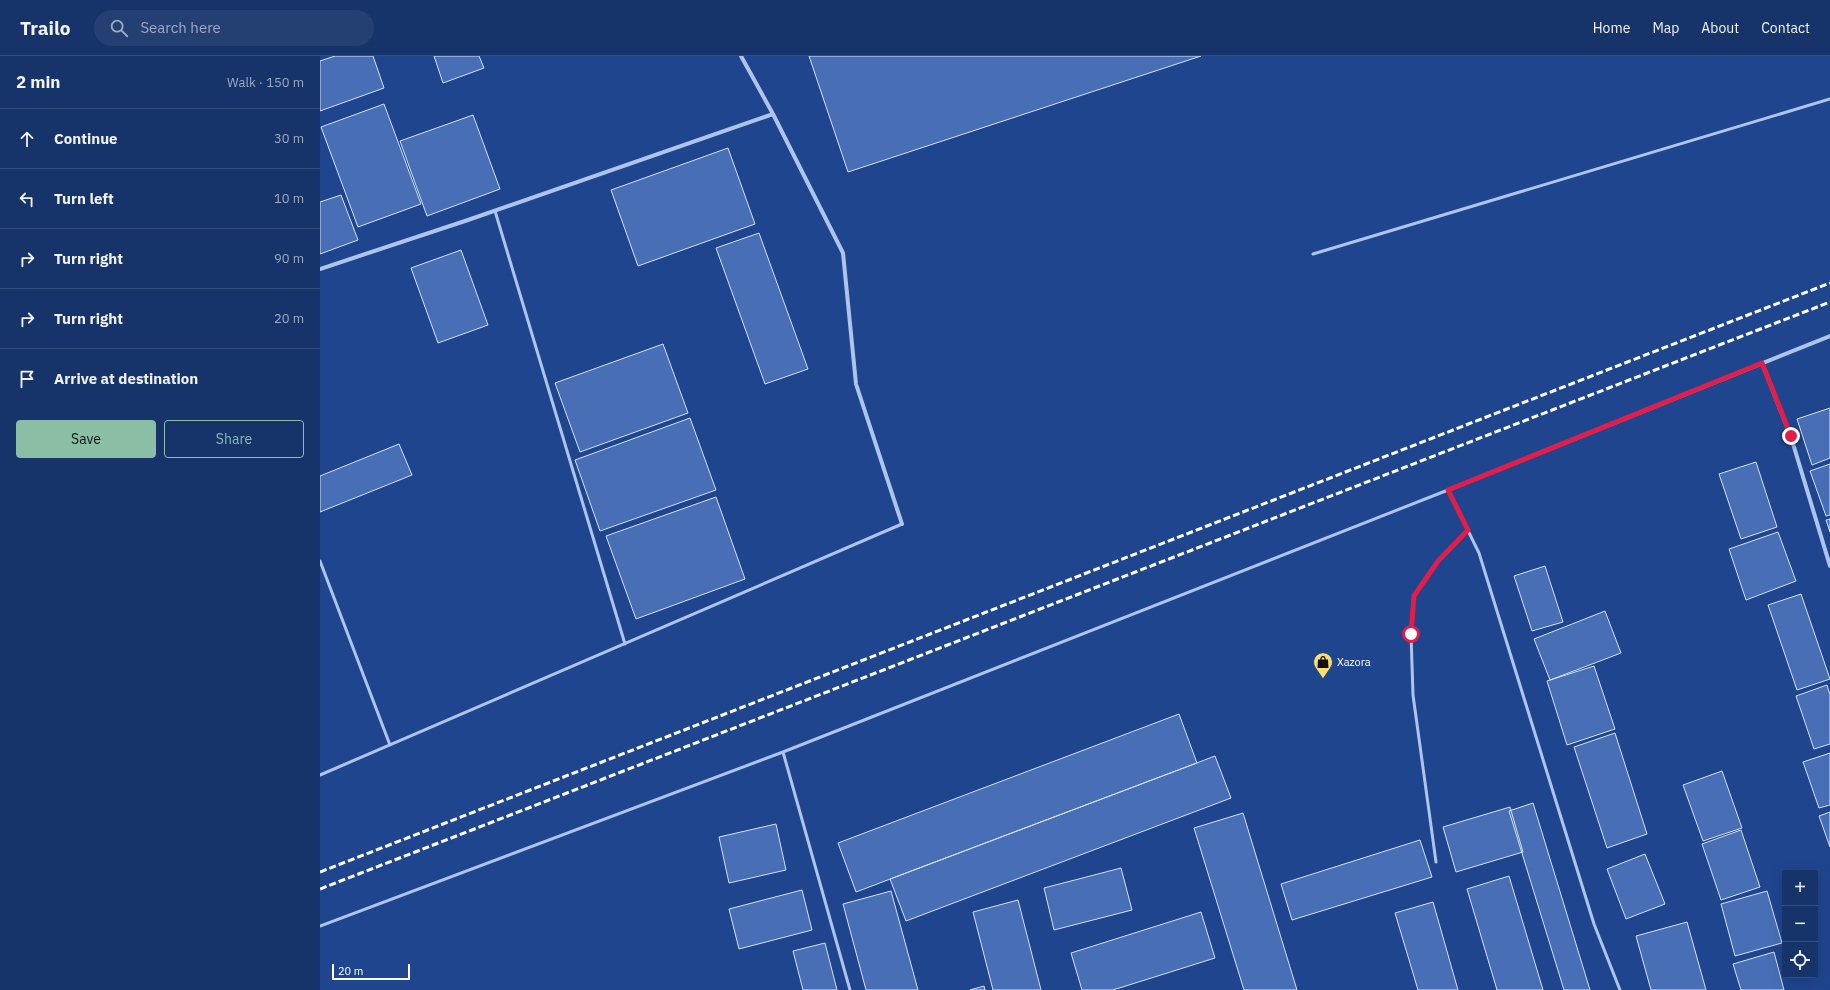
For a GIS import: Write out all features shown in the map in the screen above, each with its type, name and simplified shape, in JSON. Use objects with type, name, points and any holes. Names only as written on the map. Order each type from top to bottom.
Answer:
[{"type":"street","points":[[741,56],[773,114],[843,253],[856,384],[902,524]]},
{"type":"street","points":[[320,269],[495,211],[773,114]]},
{"type":"street","points":[[1448,490],[1830,336]]},
{"type":"street","points":[[1762,363],[1791,436],[1830,566]]},
{"type":"lane","points":[[1313,254],[1830,99]]},
{"type":"lane","points":[[495,211],[626,644]]},
{"type":"lane","points":[[320,926],[783,752],[1448,490],[1482,560],[1594,924],[1620,990]]},
{"type":"lane","points":[[320,775],[902,524]]},
{"type":"lane","points":[[1436,862],[1413,695],[1411,634],[1414,596],[1438,561],[1468,530]]},
{"type":"lane","points":[[320,561],[390,745]]},
{"type":"lane","points":[[783,752],[850,990]]},
{"type":"building","points":[[335,56],[373,56],[384,88],[320,111],[320,61]]},
{"type":"building","points":[[434,56],[479,56],[484,68],[443,83]]},
{"type":"building","points":[[809,56],[1201,56],[848,172]]},
{"type":"building","points":[[384,104],[421,204],[358,227],[321,127]]},
{"type":"building","points":[[473,115],[500,189],[427,216],[400,141]]},
{"type":"building","points":[[728,148],[755,224],[638,266],[611,190]]},
{"type":"building","points":[[341,195],[358,240],[320,254],[320,202]]},
{"type":"building","points":[[759,233],[808,369],[765,384],[716,248]]},
{"type":"building","points":[[461,250],[488,325],[438,343],[411,268]]},
{"type":"building","points":[[663,344],[688,413],[580,452],[555,383]]},
{"type":"building","points":[[1830,408],[1830,458],[1812,465],[1797,419]]},
{"type":"building","points":[[690,418],[716,490],[600,531],[575,460]]},
{"type":"building","points":[[399,444],[412,475],[320,512],[320,476]]},
{"type":"building","points":[[1756,462],[1777,527],[1741,539],[1719,474]]},
{"type":"building","points":[[1830,464],[1830,515],[1826,516],[1810,471]]},
{"type":"building","points":[[716,497],[745,579],[636,619],[606,536]]},
{"type":"building","points":[[1830,519],[1830,532],[1826,520]]},
{"type":"building","points":[[1778,532],[1796,581],[1746,600],[1729,549]]},
{"type":"building","points":[[1545,566],[1563,622],[1532,631],[1514,576]]},
{"type":"building","points":[[1801,594],[1830,679],[1797,690],[1768,605]]},
{"type":"building","points":[[1605,611],[1621,653],[1550,680],[1534,639]]},
{"type":"building","points":[[1594,666],[1615,729],[1567,745],[1547,681]]},
{"type":"building","points":[[1827,685],[1830,695],[1830,744],[1814,749],[1796,696]]},
{"type":"building","points":[[1179,714],[1197,763],[856,892],[838,843]]},
{"type":"building","points":[[1615,733],[1647,834],[1607,848],[1574,747]]},
{"type":"building","points":[[1830,753],[1830,805],[1819,808],[1803,762]]},
{"type":"building","points":[[1215,756],[1231,798],[906,921],[890,879]]},
{"type":"building","points":[[1722,771],[1742,828],[1703,841],[1683,785]]},
{"type":"building","points":[[1533,803],[1590,990],[1564,990],[1509,811]]},
{"type":"building","points":[[1510,807],[1523,852],[1456,872],[1443,827]]},
{"type":"building","points":[[1830,812],[1830,847],[1819,816]]},
{"type":"building","points":[[1243,813],[1297,990],[1244,990],[1194,828]]},
{"type":"building","points":[[776,824],[786,870],[729,883],[719,837]]},
{"type":"building","points":[[1741,830],[1760,887],[1721,900],[1702,844]]},
{"type":"building","points":[[1420,840],[1432,877],[1292,920],[1281,884]]},
{"type":"building","points":[[1645,854],[1665,904],[1626,919],[1607,869]]},
{"type":"building","points":[[1121,868],[1132,910],[1054,930],[1044,888]]},
{"type":"building","points":[[1509,876],[1543,990],[1497,990],[1467,889]]},
{"type":"building","points":[[802,890],[812,930],[739,949],[729,909]]},
{"type":"building","points":[[891,891],[918,990],[866,990],[843,904]]},
{"type":"building","points":[[1767,891],[1782,943],[1735,956],[1721,904]]},
{"type":"building","points":[[1018,900],[1041,990],[993,990],[973,912]]},
{"type":"building","points":[[1433,902],[1458,990],[1418,990],[1395,913]]},
{"type":"building","points":[[1201,912],[1215,958],[1113,990],[1082,990],[1071,953]]},
{"type":"building","points":[[1687,922],[1706,990],[1651,990],[1636,936]]},
{"type":"building","points":[[825,943],[837,990],[803,990],[793,951]]},
{"type":"building","points":[[1774,952],[1784,990],[1741,990],[1733,964]]},
{"type":"building","points":[[984,986],[985,990],[970,990]]},
{"type":"railway","points":[[320,872],[1830,283]]},
{"type":"railway","points":[[320,889],[1830,302]]},
{"type":"place","name":"Xazora","points":[[1323,679]]},
{"type":"route","points":[[1411,634],[1414,596],[1438,561],[1468,530],[1448,490],[1762,363],[1791,436]]}]
